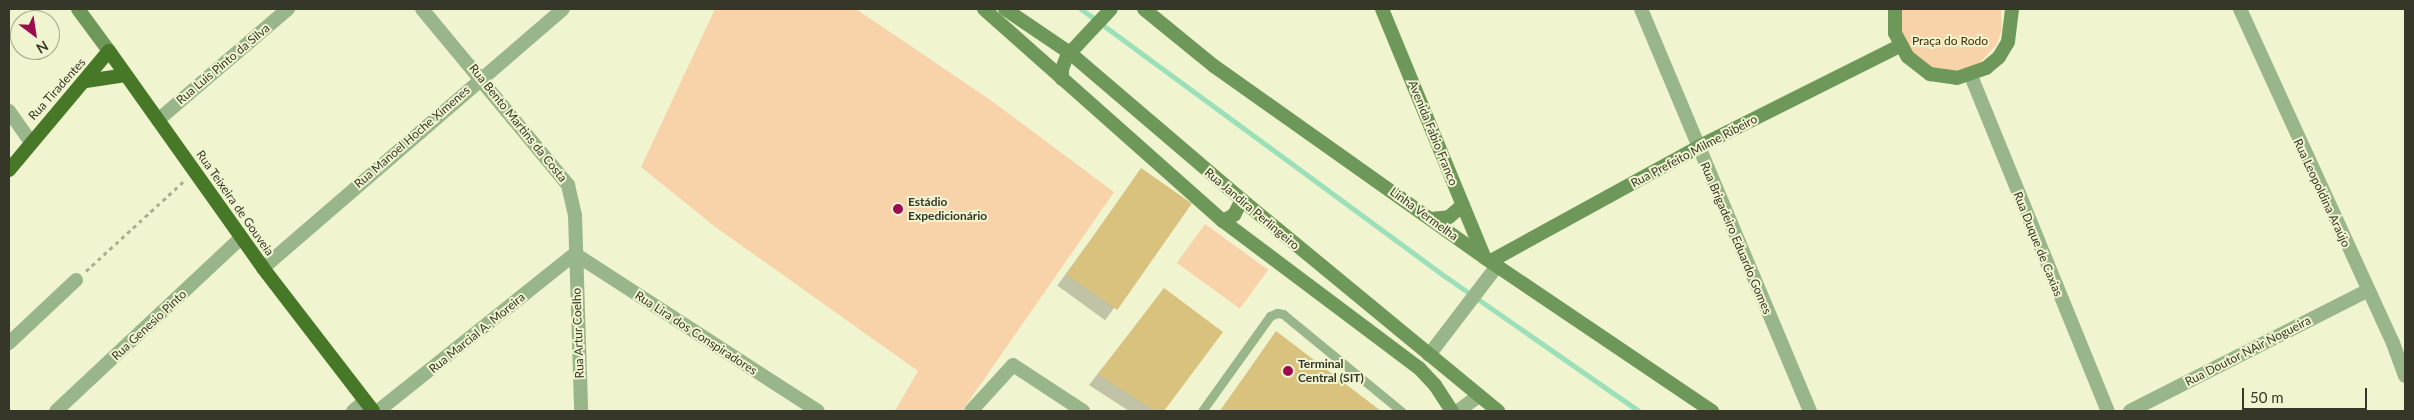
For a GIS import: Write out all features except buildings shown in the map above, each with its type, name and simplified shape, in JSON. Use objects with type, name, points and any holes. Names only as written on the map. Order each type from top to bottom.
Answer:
[{"type":"highway","name":"Rua Teixeira de Gouveia","points":[[108,52],[263,268],[369,406]]},
{"type":"highway","name":"Rua Tiradentes","points":[[9,170],[30,141],[86,81],[108,52]]},
{"type":"highway","points":[[86,81],[126,75]]},
{"type":"main road","name":"Rua Teixeira de Gouveia","points":[[78,9],[108,52]]},
{"type":"main road","name":"Rua Jandira Perlingeiro","points":[[984,9],[1223,221],[1408,359],[1435,385],[1452,411]]},
{"type":"main road","name":"Rua Jandira Perlingeiro","points":[[1006,9],[1070,53],[1242,200],[1498,411]]},
{"type":"main road","points":[[1062,79],[1064,62],[1070,53],[1111,9]]},
{"type":"main road","name":"Linha Vermelha","points":[[1144,9],[1214,66],[1491,262],[1712,411]]},
{"type":"main road","name":"Avenida Fabio Franco","points":[[1382,9],[1463,205],[1491,262]]},
{"type":"main road","points":[[1895,9],[1895,33],[1900,46],[1908,58],[1930,74],[1957,78],[1971,76],[1986,68],[2008,42],[2012,26],[2012,9]]},
{"type":"main road","name":"Rua Prefeito Milme Ribeiro","points":[[1491,262],[1698,147],[1900,46]]},
{"type":"main road","points":[[1223,221],[1234,216],[1242,200]]},
{"type":"main road","points":[[1431,219],[1449,217],[1463,205]]},
{"type":"street","name":"Rua Luis Pinto da Silva","points":[[158,120],[288,9]]},
{"type":"street","name":"Rua Bento Martins da Costa","points":[[422,9],[481,77],[568,185],[575,215],[575,254]]},
{"type":"street","name":"Rua Manoel Hoche Ximenes","points":[[263,268],[481,77],[563,9]]},
{"type":"street","name":"Rua Brigadeiro Eduardo Gomes","points":[[1641,9],[1810,411]]},
{"type":"street","name":"Rua Leopoldina Araújo","points":[[2240,9],[2367,291],[2399,342],[2405,376]]},
{"type":"street","name":"Rua Duque de Caxias","points":[[1971,76],[2108,411]]},
{"type":"street","points":[[9,111],[30,141]]},
{"type":"street","name":"Rua Genesio Pinto","points":[[56,411],[241,238]]},
{"type":"street","name":"Rua Marcial A. Moreira","points":[[378,411],[575,254]]},
{"type":"street","name":"Rua Artur Coelho","points":[[575,254],[581,411]]},
{"type":"street","name":"Rua Lira dos Conspiradores","points":[[575,254],[818,411]]},
{"type":"street","points":[[1429,355],[1481,287],[1491,262]]},
{"type":"street","points":[[9,343],[76,280]]},
{"type":"street","name":"Rua Doutor NAir Nogueira","points":[[2130,411],[2367,291]]},
{"type":"street","points":[[971,411],[1012,365],[1083,411]]},
{"type":"street","points":[[1458,411],[1479,396]]},
{"type":"street","points":[[353,411],[369,406]]},
{"type":"lane","points":[[1202,411],[1270,316],[1277,313],[1283,314],[1401,411]]},
{"type":"path","points":[[76,280],[195,172]]},
{"type":"green space","name":"Estádio Expedicionário","points":[[715,9],[856,9],[989,99],[1114,192],[962,411],[895,411],[918,371],[714,226],[641,167]]},
{"type":"green space","name":"Praça do Rodo","points":[[1900,9],[2001,9],[2002,29],[1997,44],[1978,65],[1956,72],[1935,70],[1914,58],[1900,33]]},
{"type":"green space","points":[[1205,224],[1268,270],[1240,309],[1177,263]]},
{"type":"waterway","points":[[1081,9],[1446,277],[1639,411]]},
{"type":"place","name":"Estádio Expedicionário","points":[[898,209]]},
{"type":"place","name":"Terminal Central (SIT)","points":[[1288,371]]}]
